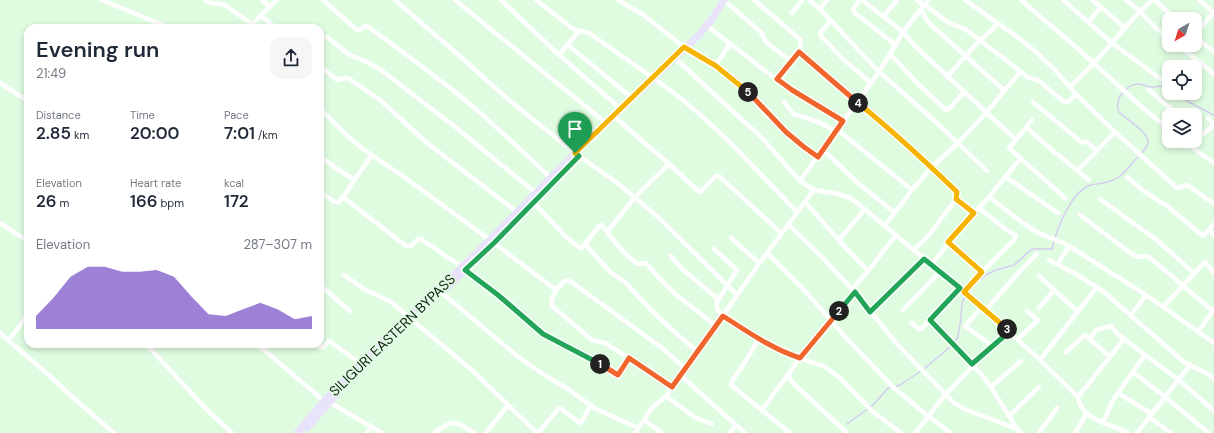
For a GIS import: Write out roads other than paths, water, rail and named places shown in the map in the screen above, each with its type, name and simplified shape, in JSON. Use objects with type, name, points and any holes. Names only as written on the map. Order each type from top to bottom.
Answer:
[{"type":"main road","name":"SILIGURI EASTERN BYPASS","points":[[303,433],[327,401],[410,318],[533,202],[606,123],[676,60],[726,1]]},
{"type":"main road","name":"SILIGURI EASTERN BYPASS","points":[[492,241],[517,212],[551,178],[616,119],[686,48],[710,28],[726,1]]},
{"type":"main road","name":"SILIGURI EASTERN BYPASS","points":[[297,433],[360,363],[385,338],[442,293],[463,268]]},
{"type":"street","points":[[102,0],[160,24]]},
{"type":"street","points":[[205,0],[211,3],[223,4],[252,24],[277,0]]},
{"type":"street","points":[[262,0],[270,7]]},
{"type":"street","points":[[323,0],[357,30],[367,26],[427,70],[471,105],[551,178]]},
{"type":"street","points":[[396,0],[511,102],[577,154],[616,182],[658,217],[737,295]]},
{"type":"street","points":[[455,0],[606,123]]},
{"type":"street","points":[[501,0],[559,55],[621,109]]},
{"type":"street","points":[[536,0],[578,32]]},
{"type":"street","points":[[618,0],[642,14],[686,48],[716,66],[751,94],[786,132],[818,157]]},
{"type":"street","points":[[754,0],[800,38],[802,43],[799,48],[799,52],[777,79]]},
{"type":"street","points":[[792,13],[802,0]]},
{"type":"street","points":[[810,0],[879,72],[987,171]]},
{"type":"street","points":[[820,9],[827,0]]},
{"type":"street","points":[[896,45],[863,20],[854,11],[854,8],[861,0],[903,32],[912,43],[947,77],[1016,140]]},
{"type":"street","points":[[883,17],[897,0]]},
{"type":"street","points":[[917,0],[923,7],[947,22],[963,28],[1020,72],[1029,78],[1038,80],[1063,101],[1068,102],[1076,94]]},
{"type":"street","points":[[800,181],[837,131],[856,102],[871,84],[903,32],[928,0]]},
{"type":"street","points":[[965,0],[1036,52],[1115,132],[1177,188],[1187,185],[1214,204]]},
{"type":"street","points":[[1021,0],[1130,96],[1162,121]]},
{"type":"street","points":[[1092,0],[1125,28]]},
{"type":"street","points":[[1126,0],[1140,10],[1154,26],[1162,32]]},
{"type":"street","points":[[1070,87],[1094,63],[1140,10],[1154,0],[1167,12]]},
{"type":"street","points":[[1199,0],[1214,13],[1202,26]]},
{"type":"street","points":[[726,1],[760,32],[766,42],[792,62]]},
{"type":"street","points":[[1066,1],[1112,43],[1162,80]]},
{"type":"street","points":[[923,7],[928,22],[965,57],[1005,91]]},
{"type":"street","points":[[1089,21],[1101,7]]},
{"type":"street","points":[[261,16],[271,24]]},
{"type":"street","points":[[831,21],[821,31],[821,36],[844,60],[871,84]]},
{"type":"street","points":[[947,77],[997,23]]},
{"type":"street","points":[[710,28],[798,94],[843,121]]},
{"type":"street","points":[[559,55],[578,32],[584,31],[589,33],[674,93],[700,114],[797,212]]},
{"type":"street","points":[[327,37],[348,54],[381,70],[454,126],[536,193]]},
{"type":"street","points":[[1202,43],[1214,52]]},
{"type":"street","points":[[716,66],[730,44]]},
{"type":"street","points":[[568,45],[632,98]]},
{"type":"street","points":[[799,52],[879,120],[957,192],[956,199],[929,235],[914,250]]},
{"type":"street","points":[[1190,52],[1214,74]]},
{"type":"street","points":[[890,54],[919,85],[946,110],[949,109],[964,92]]},
{"type":"street","points":[[676,60],[761,137],[800,181],[814,190],[848,197],[865,209],[1010,331],[1078,397],[1080,406],[1087,414],[1113,428],[1118,428],[1128,433]]},
{"type":"street","points":[[324,69],[337,80],[348,78],[371,93],[390,108],[427,142],[517,212]]},
{"type":"street","points":[[885,226],[912,190],[986,113],[1020,72]]},
{"type":"street","points":[[0,83],[24,98]]},
{"type":"street","points":[[1149,90],[1169,108]]},
{"type":"street","points":[[784,102],[794,114],[821,123],[837,131],[912,190]]},
{"type":"street","points":[[1033,102],[1081,142],[1087,142],[1097,151]]},
{"type":"street","points":[[324,112],[344,133],[371,156],[416,185],[556,290]]},
{"type":"street","points":[[1202,133],[1214,124],[1208,118]]},
{"type":"street","points":[[616,119],[698,191],[701,191],[716,176],[719,176],[782,233]]},
{"type":"street","points":[[1032,120],[1009,148],[1064,198]]},
{"type":"street","points":[[1026,127],[1089,180]]},
{"type":"street","points":[[1077,171],[1115,132]]},
{"type":"street","points":[[1193,148],[1214,163]]},
{"type":"street","points":[[823,150],[849,175],[895,213]]},
{"type":"street","points":[[324,195],[335,202],[339,202],[371,156]]},
{"type":"street","points":[[932,264],[948,242],[989,197],[1021,158]]},
{"type":"street","points":[[324,159],[355,180]]},
{"type":"street","points":[[607,232],[634,198],[669,164]]},
{"type":"street","points":[[1006,177],[1058,213]]},
{"type":"street","points":[[1127,178],[1167,206],[1203,236],[1214,224]]},
{"type":"street","points":[[635,433],[652,408],[666,396],[681,376],[759,263],[814,190]]},
{"type":"street","points":[[343,197],[406,246],[410,246],[421,239],[463,268],[498,295],[534,328],[550,339],[594,360],[618,375],[629,358]]},
{"type":"street","points":[[989,197],[1035,231],[1069,246],[1164,307],[1214,343]]},
{"type":"street","points":[[956,199],[974,213]]},
{"type":"street","points":[[1100,199],[1158,241],[1194,273]]},
{"type":"street","points":[[533,202],[578,247],[582,248],[600,225],[602,226],[628,256],[638,264],[646,263],[660,280],[674,293],[716,326]]},
{"type":"street","points":[[805,202],[868,271]]},
{"type":"street","points":[[912,323],[920,329],[963,291],[1014,240],[1016,236],[979,208]]},
{"type":"street","points":[[839,240],[865,209]]},
{"type":"street","points":[[1080,215],[1129,252],[1138,257],[1149,257],[1214,310],[1198,332]]},
{"type":"street","points":[[0,223],[24,238]]},
{"type":"street","points":[[788,224],[822,257],[853,291],[896,343],[945,395],[959,406],[1017,429],[1022,433]]},
{"type":"street","points":[[1209,230],[1214,235]]},
{"type":"street","points":[[762,410],[800,358],[831,321],[896,235]]},
{"type":"street","points":[[731,238],[759,263]]},
{"type":"street","points":[[948,242],[982,272]]},
{"type":"street","points":[[585,244],[611,272],[624,281],[652,311],[698,352]]},
{"type":"street","points":[[1058,264],[1069,246]]},
{"type":"street","points":[[714,249],[737,270],[717,302],[717,309],[723,316],[759,339],[788,354],[825,367],[840,378],[872,410],[901,433]]},
{"type":"street","points":[[767,253],[802,288],[849,341],[897,391],[951,433]]},
{"type":"street","points":[[993,346],[965,326],[984,309],[1037,254]]},
{"type":"street","points":[[670,256],[681,268],[718,299]]},
{"type":"street","points":[[870,312],[924,259]]},
{"type":"street","points":[[1049,260],[1097,287],[1190,365],[1214,379]]},
{"type":"street","points":[[1164,307],[1205,262],[1213,269]]},
{"type":"street","points":[[903,310],[940,272]]},
{"type":"street","points":[[344,274],[364,289],[391,302],[473,371],[538,433],[559,408],[580,422],[591,405]]},
{"type":"street","points":[[1039,276],[1078,312]]},
{"type":"street","points":[[672,387],[605,343],[592,340],[553,307],[551,301],[556,290],[564,281],[570,280],[662,348],[686,369]]},
{"type":"street","points":[[1040,360],[1097,287]]},
{"type":"street","points":[[324,289],[350,311]]},
{"type":"street","points":[[1039,308],[1054,290]]},
{"type":"street","points":[[442,293],[517,356],[546,376],[591,405],[638,428]]},
{"type":"street","points":[[1131,315],[1146,295]]},
{"type":"street","points":[[1018,339],[1038,320],[1027,311]]},
{"type":"street","points":[[9,340],[24,319]]},
{"type":"street","points":[[930,320],[991,387],[1017,429]]},
{"type":"street","points":[[1090,339],[1096,330],[1111,326],[1124,339],[1179,380],[1214,411]]},
{"type":"street","points":[[915,433],[945,395],[972,365],[1010,331]]},
{"type":"street","points":[[0,333],[114,433]]},
{"type":"street","points":[[1066,352],[1085,335],[1110,357]]},
{"type":"street","points":[[759,339],[731,383],[790,433]]},
{"type":"street","points":[[1078,397],[1124,339]]},
{"type":"street","points":[[324,345],[329,341],[360,363]]},
{"type":"street","points":[[150,348],[209,412],[232,433]]},
{"type":"street","points":[[262,348],[327,401],[382,433]]},
{"type":"street","points":[[1103,423],[1111,404],[1145,356]]},
{"type":"street","points":[[991,387],[1021,361]]},
{"type":"street","points":[[1137,433],[1190,365]]},
{"type":"street","points":[[1133,372],[1166,396],[1209,433]]},
{"type":"street","points":[[789,373],[790,379],[795,385],[847,433]]},
{"type":"street","points":[[681,376],[745,433]]},
{"type":"street","points":[[1009,416],[1039,387]]},
{"type":"street","points":[[1118,393],[1171,433]]},
{"type":"street","points":[[666,396],[694,417],[712,424]]},
{"type":"street","points":[[486,433],[508,405]]},
{"type":"street","points":[[1039,433],[1057,408]]},
{"type":"street","points":[[1075,433],[1087,414]]},
{"type":"street","points":[[644,420],[662,433]]},
{"type":"street","points":[[434,433],[449,423],[456,422],[474,433]]},
{"type":"street","points":[[730,433],[736,425]]},
{"type":"street","points":[[367,433],[371,427]]},
{"type":"street","points":[[1110,433],[1113,428]]},
{"type":"waterway","points":[[1142,153],[1147,146],[1147,138],[1119,112],[1119,98],[1125,90],[1133,85],[1138,84],[1150,87],[1162,86]]},
{"type":"waterway","points":[[1186,100],[1214,115]]},
{"type":"waterway","points":[[1055,238],[1068,207],[1078,193],[1091,185],[1117,178],[1125,172],[1139,156]]},
{"type":"waterway","points":[[954,343],[958,337],[964,298],[978,281],[996,270],[1014,265],[1032,249],[1052,249],[1054,241]]},
{"type":"waterway","points":[[924,369],[951,346]]},
{"type":"waterway","points":[[895,387],[921,371]]},
{"type":"waterway","points":[[847,424],[873,405],[888,388],[891,387]]}]
